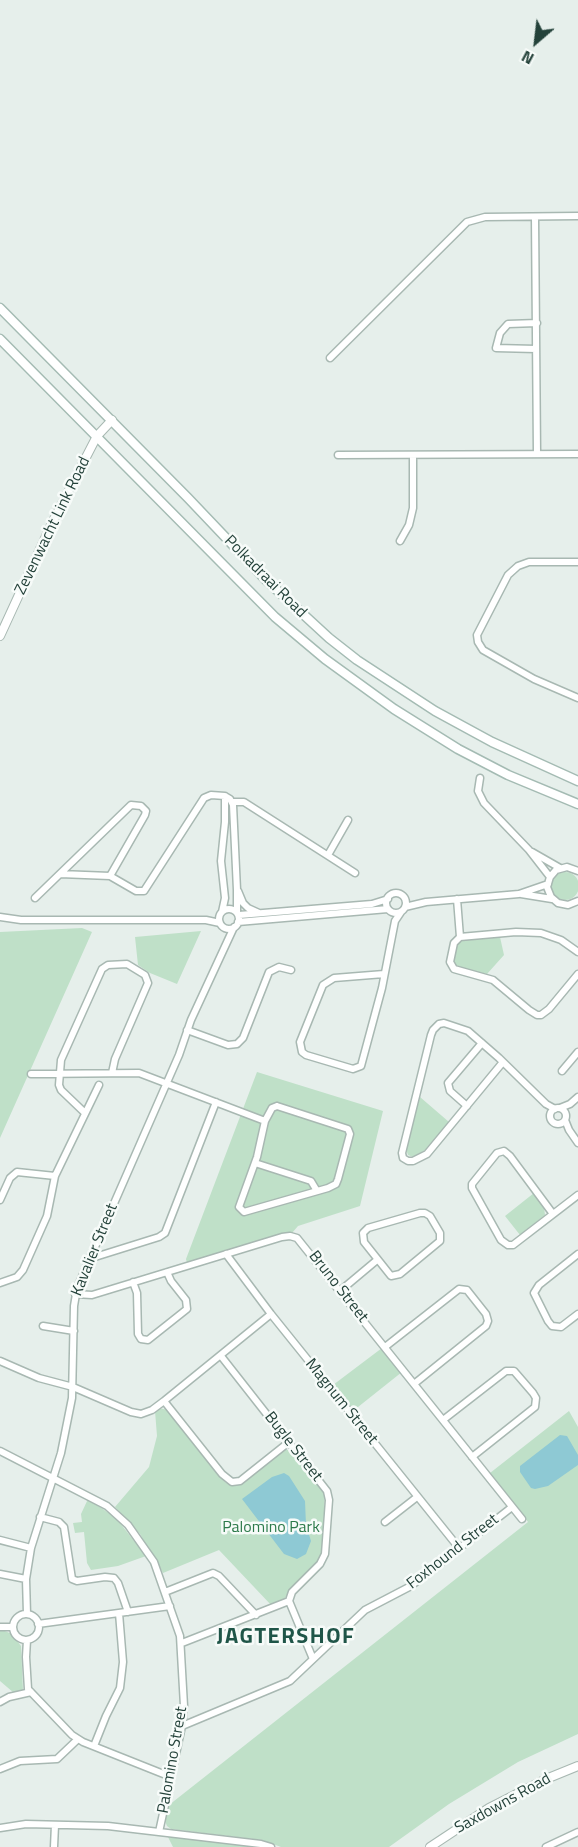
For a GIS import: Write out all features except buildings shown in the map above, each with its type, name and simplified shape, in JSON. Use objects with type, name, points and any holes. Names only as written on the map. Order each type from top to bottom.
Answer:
[{"type":"main road","name":"Polkadraai Road","points":[[0,308],[266,580],[299,612],[357,660],[435,711],[492,742],[578,781]]},
{"type":"main road","name":"Polkadraai Road","points":[[0,339],[275,617],[356,683],[419,726],[458,749],[508,775],[578,804]]},
{"type":"street","points":[[330,358],[467,222],[485,217],[578,216]]},
{"type":"street","points":[[535,217],[537,454]]},
{"type":"street","points":[[536,350],[496,348],[500,333],[508,324],[537,323]]},
{"type":"street","name":"Zevenwacht Link Road","points":[[0,636],[52,524],[97,436],[112,420]]},
{"type":"street","points":[[338,455],[578,454]]},
{"type":"street","points":[[400,541],[409,525],[413,507],[413,455]]},
{"type":"street","points":[[578,562],[529,562],[518,566],[508,575],[478,630],[477,638],[483,650],[534,679],[578,698]]},
{"type":"street","points":[[480,778],[478,791],[484,803],[529,850],[549,880],[549,894],[561,904],[578,909]]},
{"type":"street","points":[[60,874],[110,876],[136,891],[144,891],[204,798],[211,795],[225,796],[232,802],[244,802],[355,873]]},
{"type":"street","points":[[225,796],[221,861],[225,898],[221,914],[227,938]]},
{"type":"street","points":[[232,802],[238,913],[236,925]]},
{"type":"street","points":[[35,898],[131,805],[141,806],[146,811],[145,815],[110,876]]},
{"type":"street","points":[[328,855],[348,820]]},
{"type":"street","points":[[529,850],[560,868],[578,871]]},
{"type":"street","points":[[519,894],[549,880],[560,868]]},
{"type":"street","points":[[237,890],[243,903],[260,913]]},
{"type":"street","points":[[206,920],[229,910],[238,913],[260,913],[372,904],[388,899],[396,893],[426,902]]},
{"type":"street","points":[[0,917],[21,920],[206,920],[223,925],[236,925],[403,910],[426,902],[457,899],[519,894],[553,899]]},
{"type":"street","points":[[384,974],[334,978],[323,985],[300,1042],[302,1052],[353,1069],[361,1066],[384,974],[396,921],[403,910],[404,897]]},
{"type":"street","points":[[388,899],[390,911],[396,921]]},
{"type":"street","points":[[457,899],[460,937],[453,948],[450,962],[452,967],[493,980],[534,1014],[541,1015],[549,1009],[578,974]]},
{"type":"street","points":[[568,905],[578,901]]},
{"type":"street","name":"Kavalier Street","points":[[27,1614],[26,1579],[31,1548],[61,1453],[73,1387],[75,1294],[227,938],[236,925]]},
{"type":"street","points":[[460,937],[530,931],[561,940],[578,952]]},
{"type":"street","points":[[86,1113],[61,1090],[61,1060],[100,972],[108,965],[127,963],[145,975],[148,983],[115,1059],[112,1072]]},
{"type":"street","points":[[188,1030],[228,1045],[237,1044],[243,1038],[269,972],[279,966],[291,970]]},
{"type":"street","points":[[503,1062],[427,1154],[413,1161],[403,1158],[402,1153],[433,1030],[439,1024],[444,1023],[468,1031],[482,1043],[503,1062],[546,1104],[555,1110],[578,1143]]},
{"type":"street","points":[[467,1106],[450,1091],[448,1083],[482,1043]]},
{"type":"street","points":[[562,1071],[578,1052]]},
{"type":"street","points":[[31,1074],[139,1073],[265,1120]]},
{"type":"street","points":[[0,1283],[17,1277],[23,1270],[47,1216],[55,1176],[99,1085]]},
{"type":"street","points":[[563,1120],[551,1120],[555,1110],[570,1104],[578,1097]]},
{"type":"street","points":[[91,1256],[95,1257],[159,1238],[165,1233],[216,1102]]},
{"type":"street","points":[[563,1120],[570,1104]]},
{"type":"street","points":[[277,1106],[348,1129],[349,1141],[336,1184],[244,1212],[239,1207],[255,1163],[265,1120],[272,1108],[277,1106]]},
{"type":"street","points":[[553,1214],[504,1151],[497,1153],[472,1184],[472,1188],[501,1240],[508,1245],[513,1245],[578,1195]]},
{"type":"street","points":[[255,1163],[311,1181],[317,1191]]},
{"type":"street","points":[[0,1200],[14,1173],[55,1176]]},
{"type":"street","points":[[420,1213],[430,1216],[441,1236],[437,1245],[396,1276],[389,1274],[377,1260],[363,1240],[363,1233],[366,1229],[420,1213]]},
{"type":"street","name":"Bruno Street","points":[[75,1294],[92,1295],[282,1237],[294,1237],[302,1242],[522,1519]]},
{"type":"street","name":"Magnum Street","points":[[226,1254],[271,1314],[459,1548]]},
{"type":"street","points":[[578,1254],[539,1285],[534,1293],[552,1326],[561,1327],[578,1314]]},
{"type":"street","points":[[340,1291],[377,1260]]},
{"type":"street","points":[[133,1282],[137,1293],[138,1334],[143,1340],[148,1341],[187,1309],[186,1300],[167,1272]]},
{"type":"street","points":[[385,1347],[459,1289],[467,1290],[486,1314],[488,1321],[486,1326],[414,1384]]},
{"type":"street","points":[[0,1361],[39,1378],[73,1387],[137,1414],[147,1413],[271,1314]]},
{"type":"street","points":[[43,1326],[74,1331]]},
{"type":"street","name":"Bugle Street","points":[[221,1356],[326,1488],[329,1500],[324,1558],[292,1592],[288,1602]]},
{"type":"street","points":[[443,1420],[506,1371],[514,1371],[533,1393],[536,1398],[535,1407],[472,1457]]},
{"type":"street","points":[[164,1401],[222,1474],[231,1482],[240,1481],[289,1442]]},
{"type":"street","name":"Palomino Street","points":[[0,1451],[94,1498],[118,1514],[154,1562],[182,1644],[184,1706],[182,1726],[159,1832]]},
{"type":"street","points":[[385,1522],[417,1497]]},
{"type":"street","name":"Foxhound Street","points":[[182,1726],[295,1677],[365,1610],[411,1586],[512,1507]]},
{"type":"street","points":[[40,1517],[59,1522],[64,1527],[72,1579],[77,1581],[114,1578],[128,1612]]},
{"type":"street","points":[[0,1540],[31,1548]]},
{"type":"street","points":[[165,1592],[213,1573],[219,1576],[256,1615]]},
{"type":"street","points":[[0,1574],[26,1579]]},
{"type":"street","points":[[182,1644],[288,1602],[313,1659]]},
{"type":"street","points":[[38,1624],[170,1606]]},
{"type":"street","points":[[94,1746],[120,1688],[123,1662],[118,1613]]},
{"type":"street","points":[[13,1627],[18,1618],[27,1614],[34,1618],[38,1624],[36,1635],[27,1640]]},
{"type":"street","points":[[0,1627],[13,1627]]},
{"type":"street","points":[[13,1627],[17,1636],[27,1640]]},
{"type":"street","points":[[27,1640],[27,1684],[31,1692],[78,1739],[171,1777]]},
{"type":"street","points":[[0,1702],[9,1697],[31,1692]]},
{"type":"street","points":[[0,1769],[20,1761],[57,1759],[78,1739]]},
{"type":"street","name":"Saxdowns Road","points":[[430,1847],[489,1808],[546,1779],[578,1766]]},
{"type":"street","points":[[0,1828],[16,1825],[108,1826],[271,1847]]},
{"type":"street","points":[[54,1847],[55,1825]]},
{"type":"street","points":[[546,1847],[578,1832]]},
{"type":"green space","points":[[565,872],[575,876],[579,886],[575,896],[565,900],[555,896],[551,886],[555,876]]},
{"type":"green space","points":[[82,928],[92,932],[0,1138],[0,932]]},
{"type":"green space","points":[[201,931],[177,984],[150,973],[138,965],[135,937]]},
{"type":"green space","points":[[500,937],[504,955],[487,974],[457,967],[454,964],[457,944],[461,940]]},
{"type":"green space","points":[[257,1072],[383,1111],[360,1206],[298,1226],[292,1233],[284,1233],[187,1263],[186,1259]]},
{"type":"green space","points":[[420,1097],[449,1122],[425,1150],[413,1157],[408,1155],[406,1149]]},
{"type":"green space","points":[[534,1193],[544,1207],[545,1215],[520,1235],[505,1216]]},
{"type":"green space","points":[[382,1348],[402,1372],[353,1411],[333,1385]]},
{"type":"green space","name":"Palomino Park","points":[[159,1408],[168,1410],[225,1482],[230,1485],[241,1484],[283,1450],[289,1450],[294,1452],[325,1493],[322,1554],[318,1563],[291,1588],[284,1600],[272,1606],[219,1550],[163,1573],[140,1534],[115,1507],[149,1467],[157,1436],[155,1411]]},
{"type":"green space","points":[[569,1411],[578,1427],[578,1734],[518,1762],[449,1804],[389,1847],[281,1847],[262,1840],[171,1829],[167,1826],[165,1821],[169,1805],[528,1522],[490,1473]]},
{"type":"green space","points":[[88,1499],[116,1518],[146,1556],[118,1566],[91,1570],[87,1563],[84,1532],[75,1533],[73,1523],[82,1522],[81,1514]]},
{"type":"green space","points":[[0,1629],[12,1634],[21,1646],[23,1691],[14,1693],[0,1681]]},
{"type":"green space","points":[[168,1837],[255,1847],[173,1847]]},
{"type":"water","points":[[560,1435],[567,1436],[578,1455],[578,1465],[548,1486],[531,1488],[520,1472],[520,1466]]},
{"type":"water","points":[[284,1473],[289,1476],[305,1501],[306,1525],[311,1541],[306,1554],[297,1559],[284,1554],[242,1499],[272,1477]]},
{"type":"district","name":"JAGTERSHOF","points":[[286,1638]]}]
